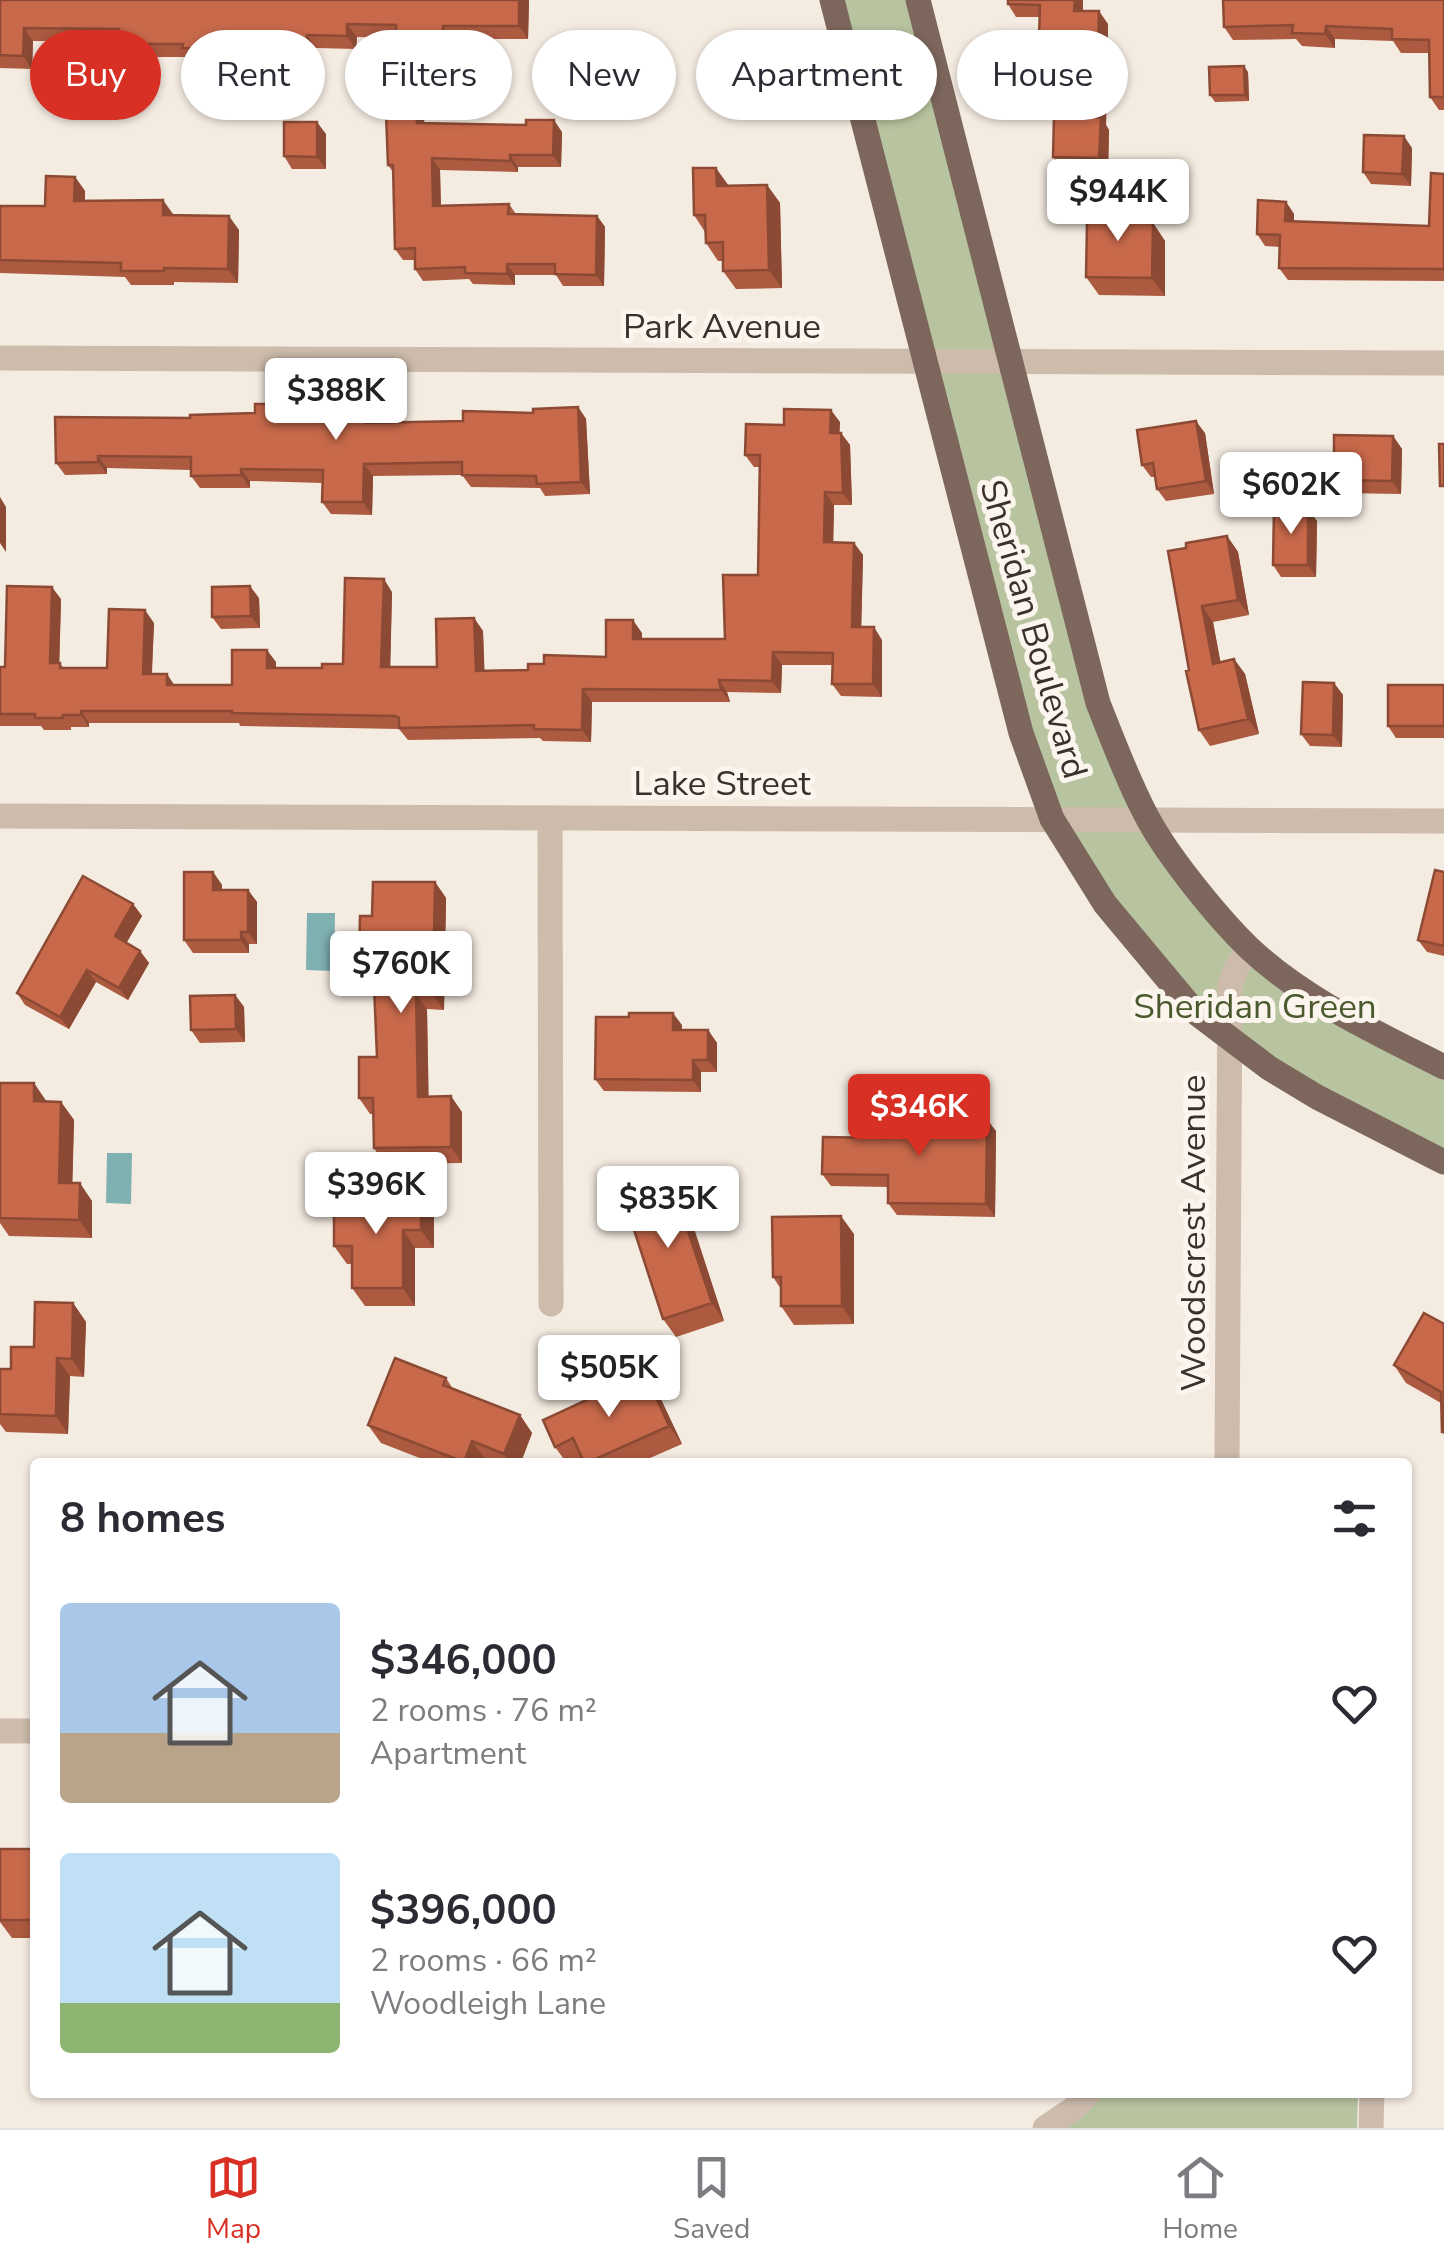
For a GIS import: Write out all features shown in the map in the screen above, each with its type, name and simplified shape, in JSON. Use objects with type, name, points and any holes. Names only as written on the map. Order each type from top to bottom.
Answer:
[{"type":"main road","name":"Sheridan Boulevard","points":[[832,0],[1020,733],[1052,819],[1105,904],[1195,1012],[1228,1040],[1316,1096],[1444,1162]]},
{"type":"main road","name":"Sheridan Boulevard","points":[[918,0],[1098,703],[1148,820],[1202,894],[1250,949],[1346,1017],[1444,1066]]},
{"type":"street","name":"Park Avenue","points":[[0,358],[1444,363]]},
{"type":"street","name":"Lake Street","points":[[0,816],[1444,821]]},
{"type":"street","points":[[550,818],[551,1304]]},
{"type":"street","name":"Woodscrest Avenue","points":[[1227,1458],[1230,986],[1236,968],[1250,949]]},
{"type":"street","points":[[0,1731],[30,1731]]},
{"type":"street","points":[[1045,2128],[1084,2098]]},
{"type":"street","points":[[1371,2128],[1372,2098]]},
{"type":"green space","name":"Sheridan Green","points":[[832,0],[918,0],[926,30],[840,30]]},
{"type":"green space","name":"Sheridan Green","points":[[937,71],[1122,765],[1250,949],[1444,1067],[1444,1162],[1228,1040],[1052,819],[864,120],[937,120]]},
{"type":"green space","points":[[1100,2098],[1358,2098],[1357,2128],[1066,2128]]},
{"type":"water","points":[[307,913],[335,913],[334,971],[306,970]]},
{"type":"water","points":[[107,1153],[132,1153],[131,1204],[106,1203]]},
{"type":"building","points":[[0,0],[519,0],[519,26],[396,30],[396,25],[347,24],[345,36],[325,35],[325,30],[181,30],[181,44],[161,44],[161,30],[24,28],[23,56],[0,55]]},
{"type":"building","points":[[1008,0],[1075,0],[1074,11],[1099,11],[1099,30],[1039,30],[1040,5],[1008,4]]},
{"type":"building","points":[[1223,0],[1444,0],[1444,97],[1430,97],[1429,40],[1392,39],[1392,29],[1326,26],[1325,34],[1292,33],[1293,25],[1224,27]]},
{"type":"building","points":[[1244,66],[1245,95],[1210,95],[1209,67]]},
{"type":"building","points":[[386,120],[526,125],[526,120],[554,120],[553,155],[510,155],[510,161],[432,158],[433,206],[509,204],[508,214],[597,216],[596,275],[555,274],[555,264],[507,264],[507,274],[465,273],[465,267],[415,269],[415,248],[395,249],[393,165],[388,165]]},
{"type":"building","points":[[1054,120],[1101,120],[1099,158],[1053,157]]},
{"type":"building","points":[[284,122],[317,122],[317,157],[284,156]]},
{"type":"building","points":[[1364,135],[1404,136],[1402,174],[1363,172]]},
{"type":"building","points":[[693,168],[716,168],[717,186],[767,185],[769,270],[723,271],[723,242],[706,243],[705,215],[694,215]]},
{"type":"building","points":[[1431,173],[1444,174],[1444,269],[1279,268],[1280,235],[1257,234],[1258,200],[1286,202],[1285,221],[1429,226]]},
{"type":"building","points":[[46,176],[75,177],[74,201],[163,200],[163,215],[229,216],[228,269],[121,271],[121,263],[0,260],[0,206],[45,206]]},
{"type":"building","points":[[1097,196],[1123,196],[1122,222],[1153,223],[1152,278],[1086,277],[1087,222],[1097,222]]},
{"type":"building","points":[[255,404],[365,409],[365,423],[463,421],[463,411],[533,413],[533,409],[578,407],[581,482],[537,484],[536,476],[462,475],[462,462],[364,464],[363,502],[322,502],[323,470],[241,469],[241,475],[191,476],[191,457],[98,456],[98,462],[56,463],[55,417],[190,418],[255,413]]},
{"type":"building","points":[[784,409],[831,410],[830,433],[841,433],[843,493],[825,492],[824,542],[854,543],[852,627],[874,627],[873,684],[832,684],[833,653],[773,652],[772,681],[719,680],[721,690],[583,689],[582,730],[534,729],[534,725],[399,728],[399,718],[395,716],[232,711],[81,711],[81,715],[63,718],[0,714],[7,586],[52,587],[50,663],[60,663],[60,668],[107,668],[109,609],[145,610],[143,674],[167,674],[167,685],[232,685],[232,650],[267,650],[267,668],[343,664],[345,578],[384,579],[381,667],[437,667],[436,619],[474,618],[476,671],[528,670],[528,664],[544,664],[544,655],[606,657],[606,620],[633,620],[633,639],[725,639],[723,575],[758,575],[760,455],[745,455],[746,424],[784,425]]},
{"type":"building","points":[[1196,421],[1206,481],[1157,489],[1153,463],[1142,465],[1137,430]]},
{"type":"building","points":[[1334,435],[1393,436],[1392,481],[1334,480]]},
{"type":"building","points":[[1439,444],[1444,444],[1444,486],[1440,486]]},
{"type":"building","points":[[1274,508],[1308,509],[1308,565],[1273,565]]},
{"type":"building","points":[[1227,536],[1238,600],[1202,606],[1213,664],[1234,659],[1248,719],[1199,730],[1168,551],[1186,548],[1186,543]]},
{"type":"building","points":[[250,586],[251,616],[212,617],[212,587]]},
{"type":"building","points":[[1303,682],[1334,683],[1333,735],[1301,734]]},
{"type":"building","points":[[1388,685],[1444,685],[1444,726],[1388,726]]},
{"type":"building","points":[[1435,870],[1444,872],[1444,946],[1418,940]]},
{"type":"building","points":[[184,872],[213,872],[213,890],[248,890],[248,932],[241,932],[241,940],[184,940]]},
{"type":"building","points":[[83,876],[133,904],[115,936],[140,951],[119,988],[87,970],[60,1017],[17,993]]},
{"type":"building","points":[[373,882],[435,882],[433,995],[416,994],[418,1097],[451,1096],[451,1147],[374,1148],[373,1098],[359,1098],[359,1057],[377,1057],[373,961],[359,961],[360,916],[372,916]]},
{"type":"building","points":[[235,995],[236,1029],[191,1030],[190,996]]},
{"type":"building","points":[[629,1013],[673,1013],[673,1030],[708,1030],[708,1060],[693,1060],[693,1080],[595,1079],[596,1017],[629,1017]]},
{"type":"building","points":[[0,1083],[34,1083],[34,1101],[61,1102],[59,1183],[80,1183],[79,1220],[0,1218]]},
{"type":"building","points":[[919,1112],[954,1112],[954,1119],[987,1119],[986,1204],[888,1203],[888,1175],[822,1174],[823,1137],[887,1138],[887,1118],[919,1119]]},
{"type":"building","points":[[672,1183],[712,1303],[663,1319],[624,1199]]},
{"type":"building","points":[[334,1198],[421,1198],[421,1230],[403,1230],[403,1288],[352,1288],[352,1246],[334,1246]]},
{"type":"building","points":[[841,1216],[842,1306],[781,1306],[781,1277],[773,1277],[772,1217]]},
{"type":"building","points":[[35,1302],[73,1303],[72,1359],[57,1358],[56,1416],[0,1414],[0,1369],[11,1369],[11,1347],[34,1347]]},
{"type":"building","points":[[1424,1313],[1444,1324],[1444,1432],[1441,1392],[1394,1365]]},
{"type":"building","points":[[395,1358],[446,1378],[443,1385],[520,1415],[504,1454],[472,1441],[466,1458],[454,1458],[368,1425]]},
{"type":"building","points":[[645,1373],[669,1426],[598,1458],[582,1458],[573,1438],[555,1447],[543,1420]]},
{"type":"building","points":[[0,1849],[30,1849],[30,1920],[0,1920]]}]
